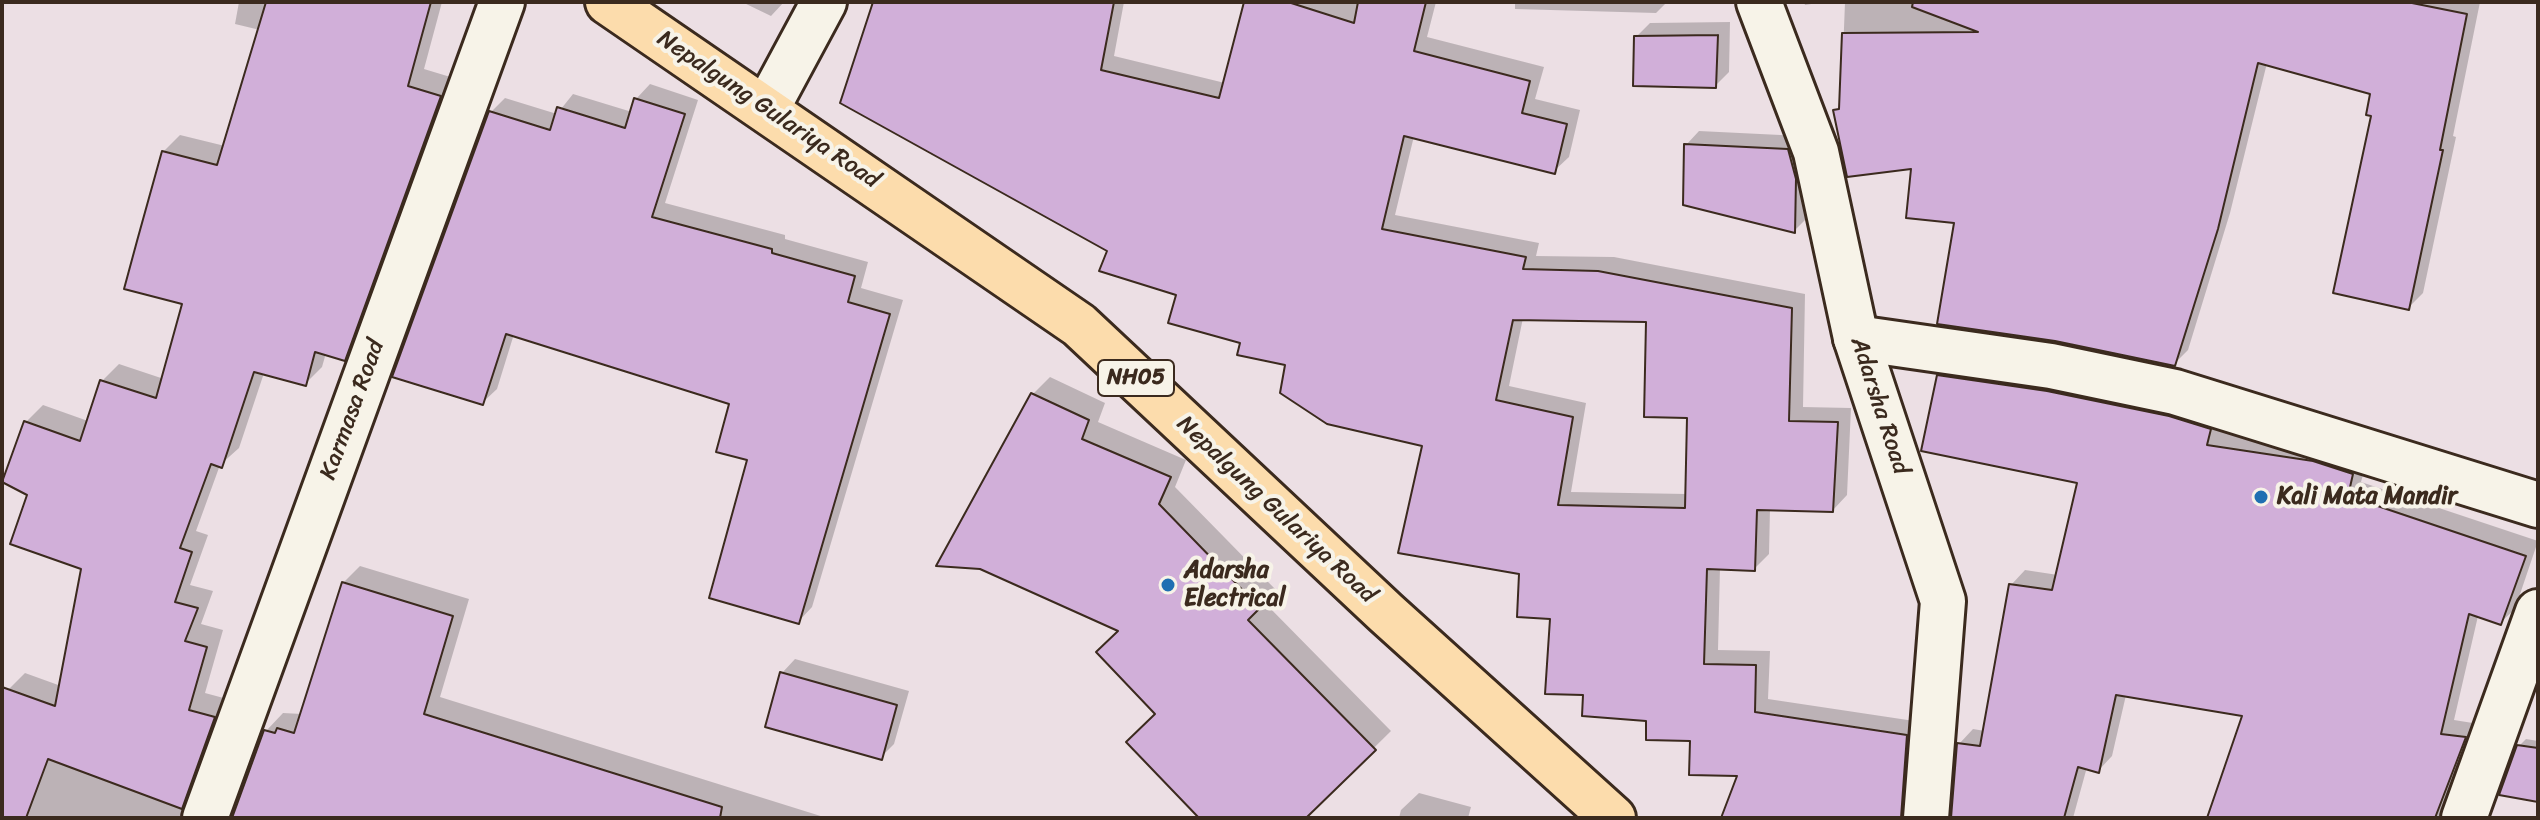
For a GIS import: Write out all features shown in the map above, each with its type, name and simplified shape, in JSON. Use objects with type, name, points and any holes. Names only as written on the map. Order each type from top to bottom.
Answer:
[{"type":"main road","name":"Nepalgung Gulariya Road","points":[[608,2],[767,108],[1079,325],[1386,613],[1613,818]]},
{"type":"street","name":"Karmasa Road","points":[[205,818],[502,2]]},
{"type":"street","points":[[767,108],[824,2]]},
{"type":"street","name":"Adarsha Road","points":[[1759,2],[1816,152],[1856,338],[1943,601],[1926,818]]},
{"type":"street","points":[[1856,338],[2051,366],[2175,392],[2538,505]]},
{"type":"street","points":[[2464,818],[2538,612]]},
{"type":"building","points":[[266,2],[431,2],[408,86],[441,96],[345,361],[315,352],[306,386],[254,372],[222,468],[211,464],[180,548],[192,552],[175,602],[198,608],[185,641],[207,647],[189,710],[215,717],[182,809],[48,759],[26,818],[2,818],[2,687],[55,706],[81,569],[10,544],[27,495],[2,482],[24,421],[80,441],[100,380],[156,398],[182,304],[124,289],[162,151],[217,165]]},
{"type":"building","points":[[873,2],[1114,2],[1101,70],[1219,98],[1244,2],[1288,2],[1354,23],[1358,2],[1426,2],[1414,51],[1530,81],[1522,113],[1567,124],[1555,174],[1404,136],[1382,229],[1526,257],[1523,269],[1598,271],[1792,308],[1789,421],[1838,422],[1833,512],[1757,510],[1755,571],[1707,569],[1704,664],[1756,665],[1755,712],[1907,735],[1901,818],[1721,818],[1737,776],[1689,775],[1690,741],[1646,740],[1646,721],[1582,716],[1583,695],[1545,694],[1550,619],[1517,617],[1519,574],[1398,553],[1422,446],[1327,424],[1280,393],[1285,365],[1237,355],[1240,343],[1168,323],[1176,295],[1099,271],[1107,251],[840,103]],"holes":[[[1513,320],[1646,322],[1644,417],[1687,418],[1685,508],[1558,505],[1573,417],[1496,400]]]},
{"type":"building","points":[[1913,2],[2407,2],[2467,14],[2440,150],[2443,150],[2409,310],[2333,293],[2371,116],[2366,115],[2370,94],[2258,63],[2218,229],[2175,366],[2055,341],[1937,324],[1954,223],[1906,218],[1911,169],[1847,177],[1833,110],[1839,109],[1842,33],[1978,32],[1912,7]]},
{"type":"building","points":[[1718,35],[1716,88],[1633,86],[1634,36]]},
{"type":"building","points":[[634,98],[685,114],[652,217],[772,249],[772,253],[855,276],[848,302],[890,314],[799,624],[709,598],[747,460],[716,452],[729,404],[506,334],[483,405],[392,377],[489,111],[550,130],[557,107],[625,128]]},
{"type":"building","points":[[1684,144],[1788,149],[1796,179],[1795,233],[1683,205]]},
{"type":"building","points":[[1937,375],[2047,391],[2169,416],[2211,429],[2207,445],[2313,461],[2353,474],[2348,496],[2526,556],[2501,625],[2469,614],[2441,734],[2466,737],[2435,818],[2207,818],[2242,716],[2116,695],[2099,773],[2078,767],[2064,818],[1951,818],[1957,743],[1980,746],[2009,584],[2052,590],[2077,483],[1921,451]]},
{"type":"building","points":[[1031,393],[1089,420],[1082,439],[1171,477],[1159,504],[1260,608],[1248,620],[1376,750],[1306,818],[1199,818],[1126,742],[1155,714],[1096,652],[1118,631],[980,569],[936,566]]},
{"type":"building","points":[[342,582],[453,616],[424,714],[722,807],[720,818],[232,818],[264,730],[275,733],[277,728],[294,733]]},
{"type":"building","points":[[780,672],[897,705],[882,760],[765,727]]},
{"type":"building","points":[[2517,745],[2538,748],[2538,802],[2499,795]]},
{"type":"place","name":"Kali Mata Mandir","points":[[2261,497]]},
{"type":"place","name":"Adarsha Electrical","points":[[1168,585]]}]
